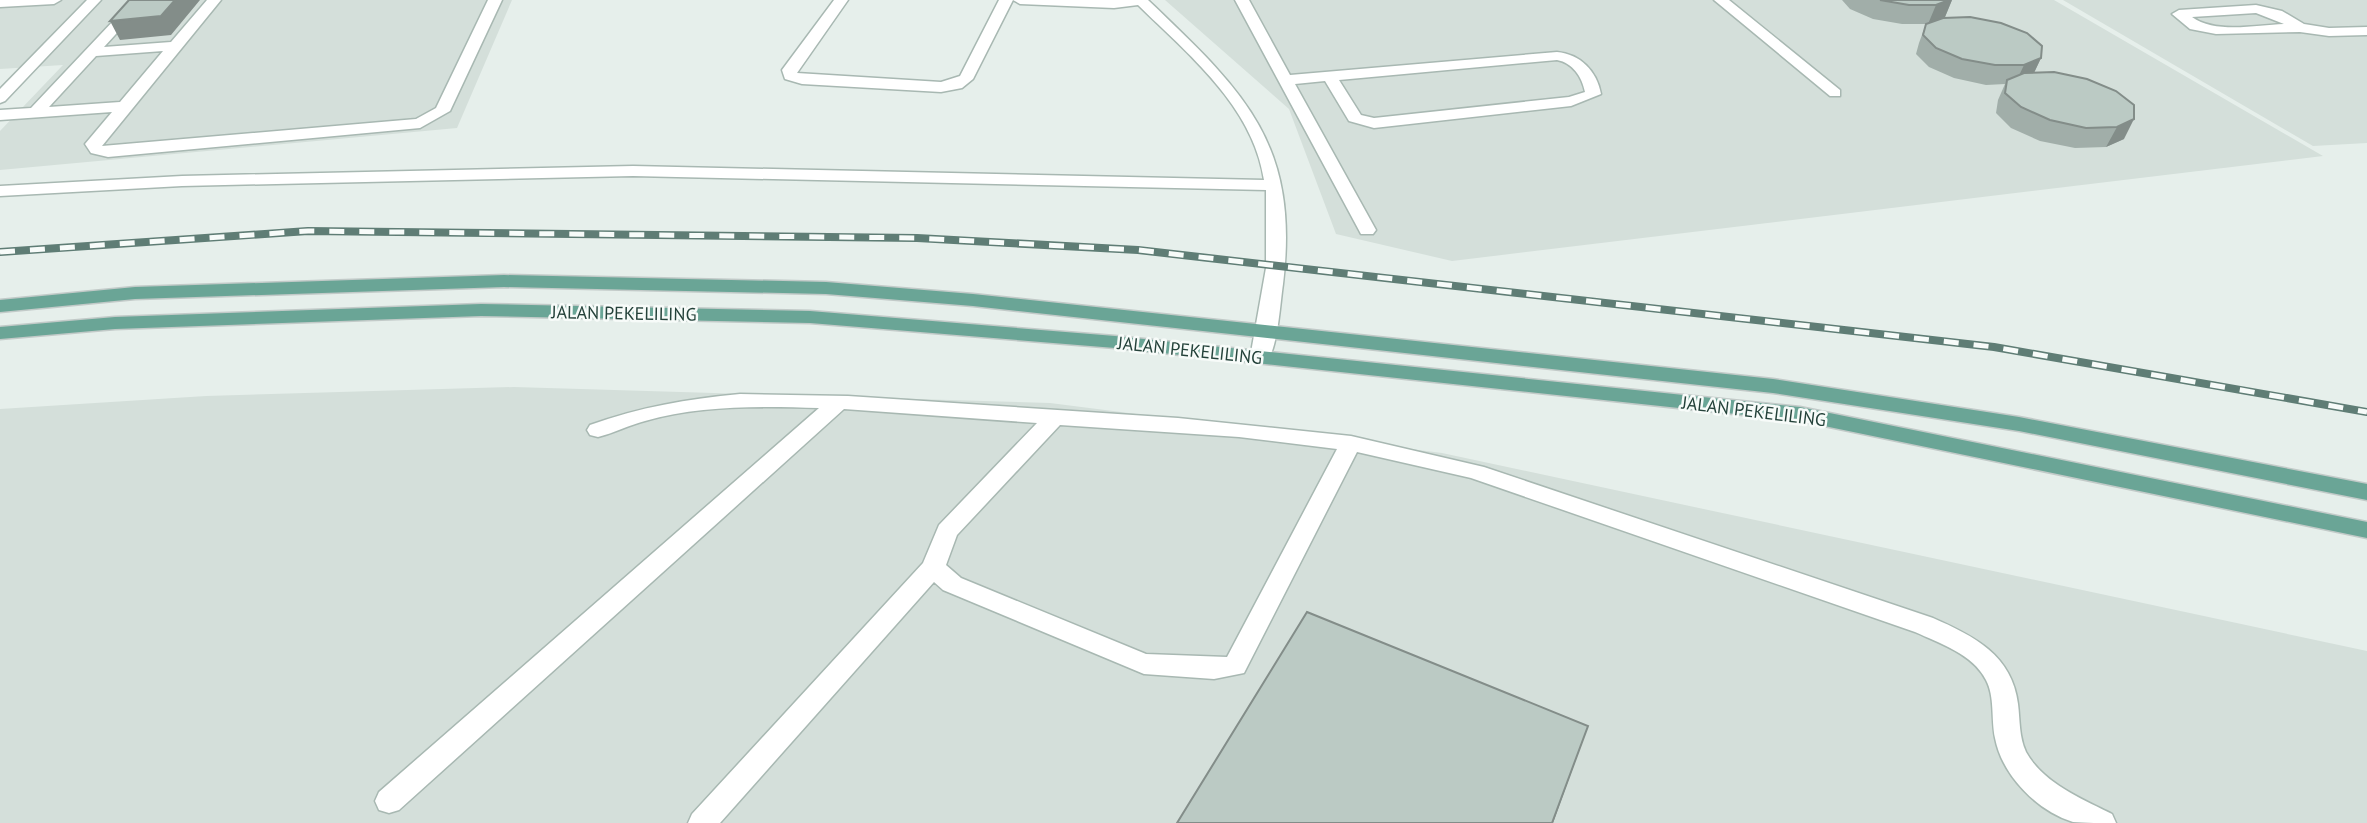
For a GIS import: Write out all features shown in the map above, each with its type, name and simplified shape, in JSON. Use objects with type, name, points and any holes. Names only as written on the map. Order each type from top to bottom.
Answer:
[{"type":"main road","name":"JALAN PEKELILING","points":[[0,306],[162,292],[504,281],[826,288],[973,300],[1786,388],[2019,424],[2367,492]]},
{"type":"main road","name":"JALAN PEKELILING","points":[[0,334],[115,323],[468,311],[646,312],[810,317],[1115,342],[1472,377],[1800,414],[2367,530]]},
{"type":"street","points":[[1,4],[54,0]]},
{"type":"street","points":[[0,97],[94,0]]},
{"type":"street","points":[[35,113],[140,0]]},
{"type":"street","points":[[214,0],[93,144],[97,150],[108,152],[420,123],[442,111],[495,0]]},
{"type":"street","points":[[841,0],[789,70],[790,76],[816,80],[941,87],[957,85],[966,79],[1006,0]]},
{"type":"street","points":[[1020,0],[1114,4],[1140,1],[1199,56],[1249,118],[1259,138],[1273,186],[1278,237],[1261,358]]},
{"type":"street","points":[[1242,0],[1367,230]]},
{"type":"street","points":[[1721,0],[1835,93]]},
{"type":"street","points":[[2300,28],[2277,14],[2256,9],[2179,14],[2186,22],[2204,29],[2300,28],[2329,32],[2367,31]]},
{"type":"street","points":[[92,52],[177,46]]},
{"type":"street","points":[[1286,80],[1328,76],[1560,56],[1572,59],[1594,86],[1594,94],[1571,101],[1374,122],[1355,118],[1328,76]]},
{"type":"street","points":[[0,72],[27,71]]},
{"type":"street","points":[[0,115],[126,106]]},
{"type":"street","points":[[0,191],[182,181],[633,171],[1273,186]]},
{"type":"street","points":[[598,430],[639,413],[682,406],[722,402],[837,404],[1054,418],[1351,443],[1423,457],[1476,472],[1959,640],[1984,657],[2001,678],[2006,737],[2019,765],[2070,807],[2102,823]]},
{"type":"street","points":[[389,801],[837,404]]},
{"type":"street","points":[[702,823],[933,567],[947,531],[1054,418]]},
{"type":"street","points":[[933,567],[952,584],[1144,664],[1214,669],[1235,666],[1351,443]]},
{"type":"shaded area","points":[[0,0],[512,0],[457,128],[0,170],[0,131],[63,65],[0,69]]},
{"type":"shaded area","points":[[1165,0],[2054,0],[2323,156],[1452,261],[1336,234],[1289,109]]},
{"type":"shaded area","points":[[2063,0],[2367,0],[2367,143],[2313,146]]},
{"type":"shaded area","points":[[514,387],[1050,403],[1442,453],[2367,651],[2367,823],[0,823],[0,409],[206,396]]},
{"type":"building","points":[[129,0],[175,0],[161,16],[110,21]]},
{"type":"building","points":[[1880,0],[1949,0],[1936,5],[1909,5]]},
{"type":"building","points":[[1970,17],[2001,23],[2027,33],[2042,46],[2041,58],[2024,65],[1995,65],[1962,59],[1936,48],[1923,35],[1926,24],[1943,18]]},
{"type":"building","points":[[2054,72],[2087,79],[2116,91],[2134,105],[2134,119],[2117,127],[2086,128],[2050,120],[2021,107],[2005,93],[2007,80],[2024,73]]},
{"type":"building","points":[[1307,612],[1588,726],[1552,823],[1177,823]]},
{"type":"railway","points":[[0,252],[308,231],[917,238],[1138,250],[1994,347],[2367,412]]}]
